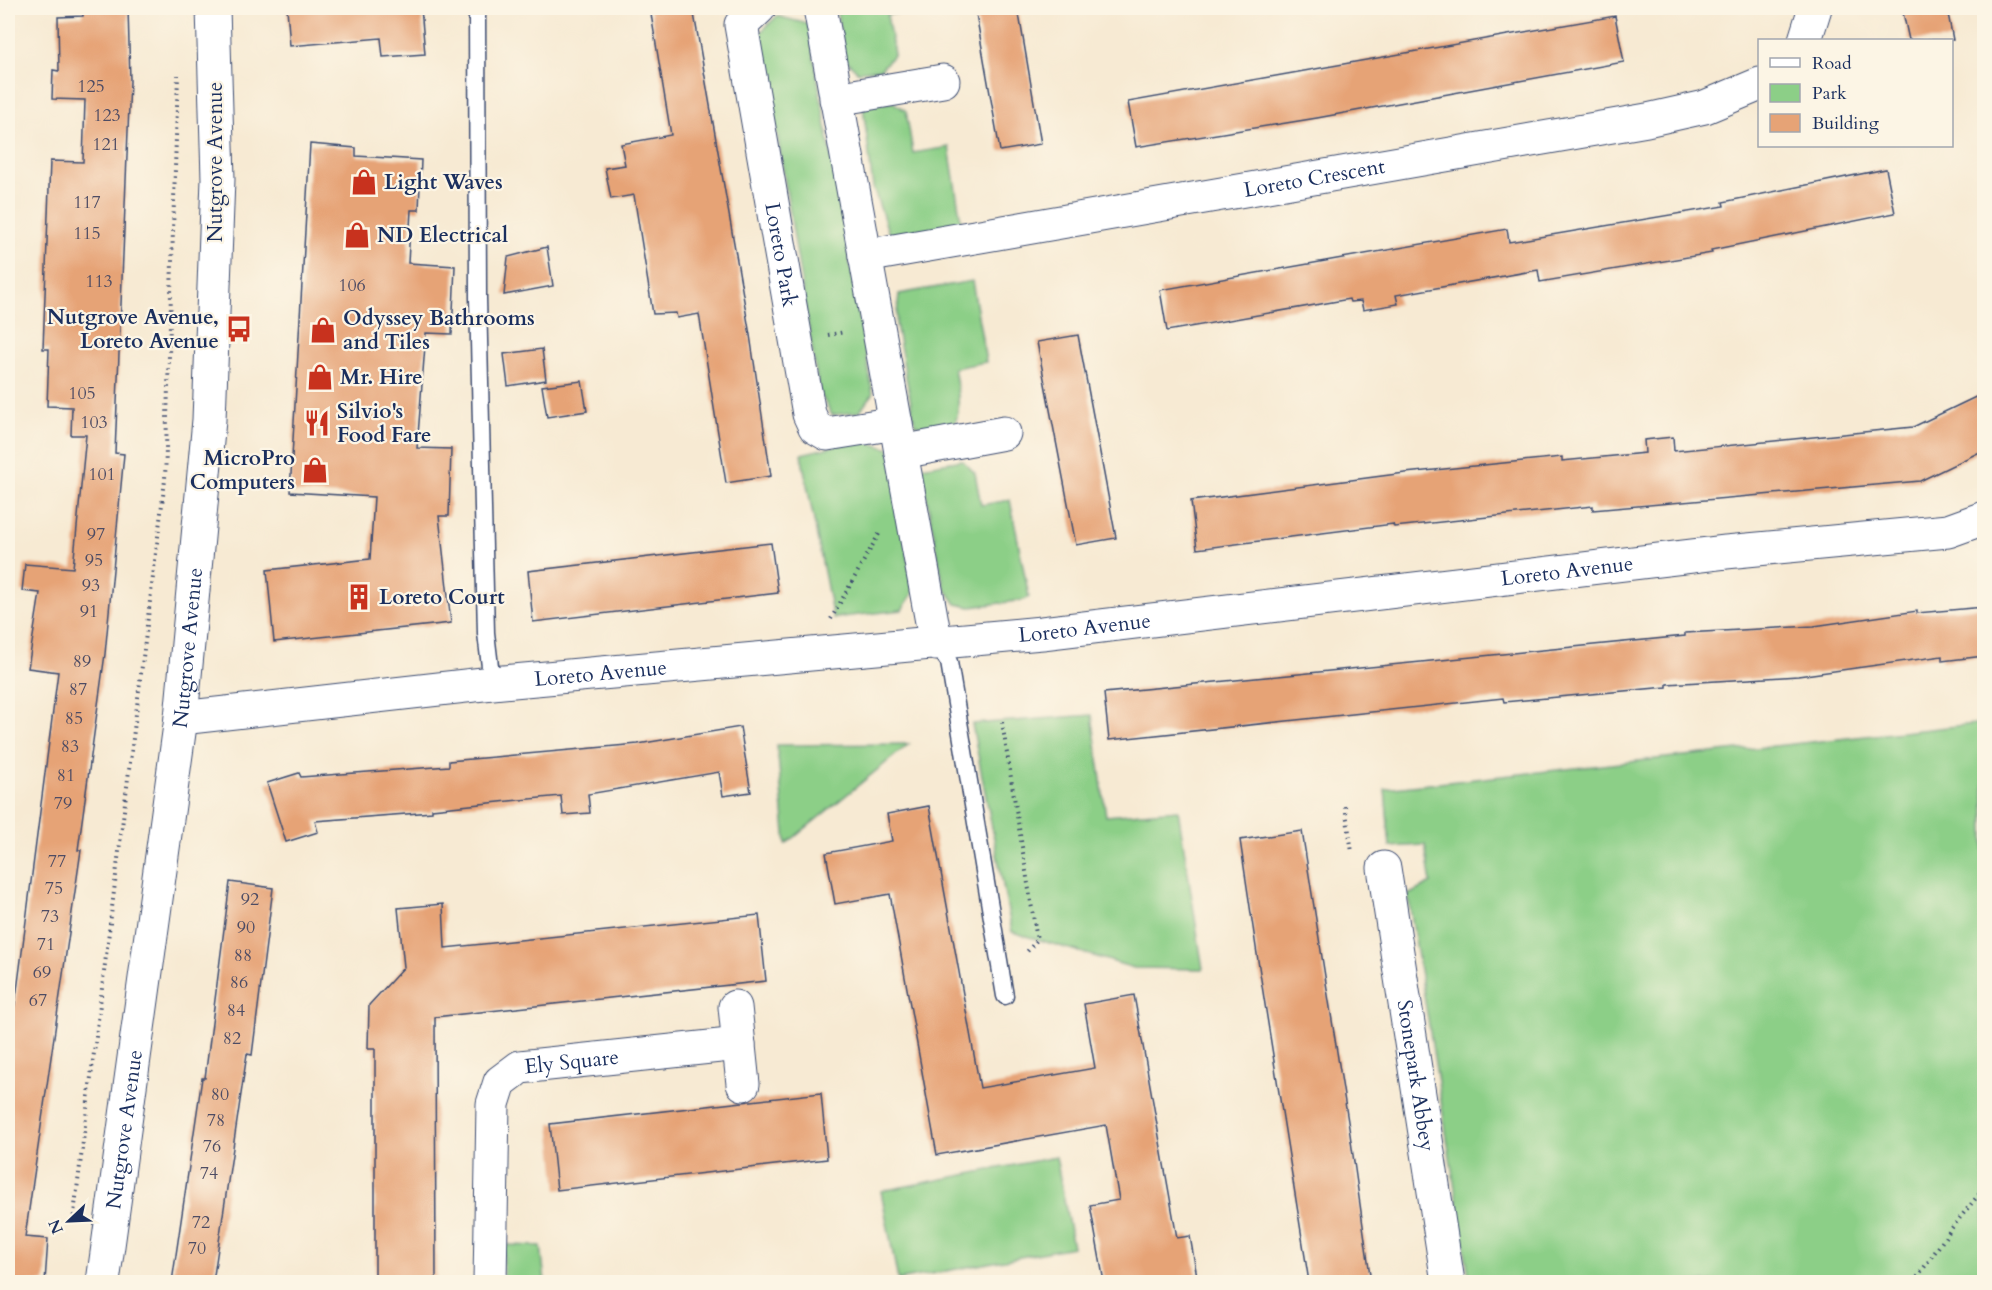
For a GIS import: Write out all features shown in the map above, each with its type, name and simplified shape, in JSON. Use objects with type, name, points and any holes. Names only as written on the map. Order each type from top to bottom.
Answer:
[{"type":"street","name":"Nutgrove Avenue","points":[[103,1282],[182,718],[209,420],[218,179],[213,8]]},
{"type":"street","name":"Loreto Park","points":[[759,8],[741,25],[809,414],[815,427],[827,434],[898,438],[1004,433]]},
{"type":"street","points":[[820,8],[936,644]]},
{"type":"street","points":[[1805,39],[1815,8]]},
{"type":"street","points":[[836,99],[943,81]]},
{"type":"street","name":"Loreto Crescent","points":[[865,256],[1647,120],[1705,107],[1758,85]]},
{"type":"street","name":"Loreto Avenue","points":[[182,718],[492,683],[936,644],[1726,552],[1948,531],[1984,518]]},
{"type":"street","name":"Stonepark Abbey","points":[[1384,868],[1448,1282]]},
{"type":"street","points":[[735,1007],[743,1084]]},
{"type":"street","name":"Ely Square","points":[[490,1282],[493,1104],[500,1082],[520,1067],[739,1044]]},
{"type":"lane","points":[[477,8],[478,298],[486,633],[492,683]]},
{"type":"lane","points":[[936,644],[949,662],[1004,989]]},
{"type":"path","points":[[73,1230],[165,480],[178,66]]},
{"type":"path","points":[[796,340],[878,326]]},
{"type":"path","points":[[825,630],[907,486]]},
{"type":"path","points":[[1002,722],[1036,940],[1004,989]]},
{"type":"path","points":[[1914,1282],[1951,1229],[1984,1188]]},
{"type":"green space","points":[[836,8],[925,8],[887,15],[894,54],[881,69],[858,72],[845,59]]},
{"type":"green space","points":[[777,16],[808,24],[873,394],[859,412],[832,415],[819,391],[774,114],[756,37]]},
{"type":"green space","points":[[893,102],[906,111],[913,153],[949,147],[962,228],[889,234],[873,187],[863,106]]},
{"type":"green space","points":[[972,281],[986,362],[954,368],[958,395],[957,418],[952,426],[944,431],[932,430],[915,424],[896,324],[899,294]]},
{"type":"green space","points":[[860,440],[890,449],[913,593],[902,610],[833,618],[801,454]]},
{"type":"green space","points":[[962,460],[975,473],[981,505],[1010,500],[1029,597],[1024,600],[971,607],[956,604],[944,587],[921,467]]},
{"type":"green space","points":[[1092,715],[1106,816],[1178,810],[1203,969],[1134,968],[1012,932],[972,724]]},
{"type":"green space","points":[[1984,723],[1984,1282],[1470,1282],[1408,895],[1431,883],[1425,845],[1390,847],[1385,789]]},
{"type":"green space","points":[[909,744],[786,844],[777,745]]},
{"type":"green space","points":[[1056,1157],[1073,1247],[898,1280],[881,1191]]},
{"type":"green space","points":[[504,1245],[541,1246],[545,1282],[503,1282]]},
{"type":"building","points":[[83,8],[128,8],[130,81],[115,453],[124,454],[105,654],[78,850],[81,850],[25,1237],[48,1239],[45,1282],[8,1282],[8,1030],[11,1030],[18,983],[58,672],[28,668],[40,593],[22,591],[25,564],[73,568],[86,435],[71,435],[72,407],[47,406],[49,349],[43,349],[50,161],[83,162],[85,100],[52,99],[53,70],[59,71],[58,17],[83,16]]},
{"type":"building","points":[[287,8],[421,8],[425,54],[383,57],[381,38],[290,46]]},
{"type":"building","points":[[650,8],[693,8],[750,335],[771,476],[726,483],[699,314],[677,318],[676,313],[653,314],[634,195],[611,199],[605,168],[625,165],[621,144],[671,135]]},
{"type":"building","points":[[975,8],[1018,8],[1041,144],[1000,151]]},
{"type":"building","points":[[1902,8],[1947,8],[1953,39],[1909,39]]},
{"type":"building","points":[[1615,16],[1624,62],[1317,118],[1136,147],[1128,102]]},
{"type":"building","points":[[310,144],[356,148],[356,156],[421,160],[419,210],[411,210],[408,263],[455,266],[452,334],[426,333],[417,448],[451,449],[449,516],[439,516],[451,623],[274,642],[267,570],[370,559],[374,497],[290,492]]},
{"type":"building","points":[[1886,169],[1895,213],[1711,250],[1712,253],[1540,282],[1538,270],[1396,295],[1398,304],[1363,310],[1361,301],[1350,302],[1349,299],[1167,331],[1160,290],[1507,229],[1509,242],[1724,206],[1723,202]]},
{"type":"building","points":[[547,247],[553,286],[504,295],[508,257]]},
{"type":"building","points":[[1078,335],[1116,538],[1076,545],[1037,342]]},
{"type":"building","points":[[542,349],[546,380],[508,386],[504,354]]},
{"type":"building","points":[[582,381],[587,411],[547,417],[542,386]]},
{"type":"building","points":[[1984,393],[1984,450],[1920,481],[1593,510],[1593,506],[1394,527],[1393,524],[1197,549],[1191,501],[1405,473],[1562,457],[1562,461],[1645,453],[1644,440],[1673,437],[1674,451],[1913,427]]},
{"type":"building","points":[[771,543],[778,593],[533,622],[528,571]]},
{"type":"building","points":[[1984,607],[1984,656],[1942,661],[1942,656],[1798,676],[1667,684],[1667,687],[1504,702],[1503,698],[1109,740],[1104,693],[1685,636],[1685,633],[1814,626],[1917,611],[1917,613]]},
{"type":"building","points":[[740,727],[751,792],[723,796],[719,772],[588,794],[590,813],[563,815],[561,796],[432,809],[432,812],[315,821],[318,832],[286,842],[267,783],[299,773],[301,777],[449,766],[449,761],[638,744]]},
{"type":"building","points":[[929,806],[980,1088],[1095,1068],[1084,1004],[1134,995],[1177,1238],[1190,1236],[1198,1282],[1104,1282],[1090,1205],[1119,1200],[1106,1125],[937,1155],[890,894],[835,904],[826,853],[892,841],[887,814]]},
{"type":"building","points":[[1302,831],[1371,1282],[1309,1282],[1257,954],[1240,840]]},
{"type":"building","points":[[230,882],[273,888],[252,1055],[247,1054],[213,1282],[172,1282],[202,1078],[205,1078]]},
{"type":"building","points":[[443,904],[445,948],[759,915],[766,981],[435,1017],[436,1282],[375,1282],[375,1049],[368,1049],[369,1005],[404,967],[398,908]]},
{"type":"building","points":[[821,1093],[827,1159],[557,1190],[550,1124]]},
{"type":"place","name":"Light Waves","points":[[364,182]]},
{"type":"place","name":"ND Electrical","points":[[357,235]]},
{"type":"place","name":"Nutgrove Avenue, Loreto Avenue","points":[[239,329]]},
{"type":"place","name":"Odyssey Bathrooms and Tiles","points":[[323,330]]},
{"type":"place","name":"Mr. Hire","points":[[320,377]]},
{"type":"place","name":"Silvio's Food Fare","points":[[317,423]]},
{"type":"place","name":"MicroPro Computers","points":[[315,470]]},
{"type":"place","name":"Loreto Court","points":[[359,597]]}]
